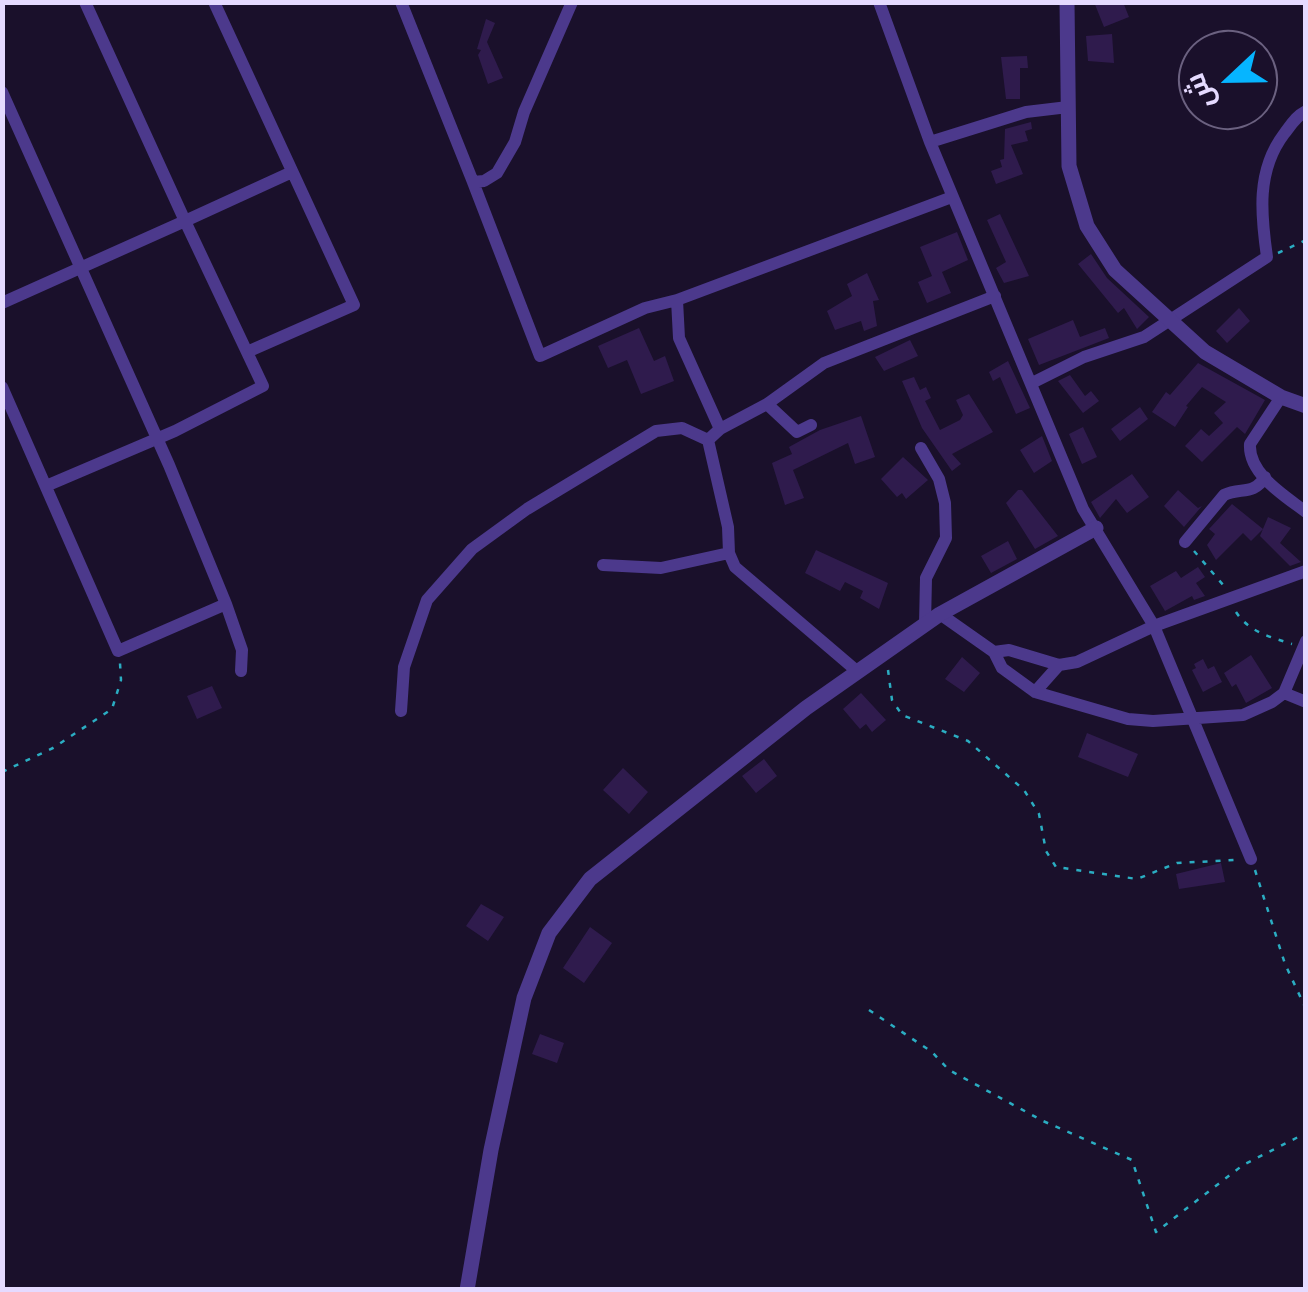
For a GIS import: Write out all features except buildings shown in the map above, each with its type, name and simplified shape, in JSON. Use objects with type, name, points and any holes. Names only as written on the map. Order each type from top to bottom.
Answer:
[{"type":"street","points":[[46,486],[263,386],[85,2]]},
{"type":"street","points":[[214,2],[354,305],[247,352]]},
{"type":"street","points":[[401,2],[540,356],[645,308],[677,300],[952,197]]},
{"type":"street","points":[[473,182],[484,182],[497,173],[515,142],[572,2]]},
{"type":"street","points":[[879,2],[952,197],[1083,509],[1154,626],[1251,858]]},
{"type":"street","points":[[1067,2],[1069,166],[1087,226],[1114,270],[1205,352],[1281,397],[1306,406]]},
{"type":"street","points":[[2,92],[226,604],[242,650],[242,671]]},
{"type":"street","points":[[930,142],[1026,112],[1068,107]]},
{"type":"street","points":[[1032,382],[1084,357],[1144,337],[1267,258],[1261,218],[1264,178],[1277,143],[1299,114],[1306,112]]},
{"type":"street","points":[[2,303],[292,172]]},
{"type":"street","points":[[708,440],[824,363],[995,296]]},
{"type":"street","points":[[677,300],[679,338],[720,429]]},
{"type":"street","points":[[2,387],[118,651],[226,604]]},
{"type":"street","points":[[1281,397],[1249,449],[1265,477],[1306,512]]},
{"type":"street","points":[[767,404],[797,432],[811,425]]},
{"type":"street","points":[[401,711],[404,667],[427,600],[472,549],[527,509],[656,431],[682,428],[708,440]]},
{"type":"street","points":[[708,440],[735,567],[858,672]]},
{"type":"street","points":[[921,448],[939,479],[945,503],[946,538],[926,578],[926,624]]},
{"type":"street","points":[[1185,542],[1224,495],[1233,491],[1248,493],[1265,477]]},
{"type":"street","points":[[466,1290],[524,998],[549,932],[590,879],[806,708],[940,614],[1096,528]]},
{"type":"street","points":[[603,565],[661,568],[729,553]]},
{"type":"street","points":[[994,652],[1009,650],[1058,665],[1077,662],[1154,626],[1306,571]]},
{"type":"street","points":[[940,614],[994,652],[1002,668],[1035,692],[1128,720],[1193,720],[1243,714],[1272,702],[1284,693],[1306,641]]},
{"type":"street","points":[[1035,692],[1058,665]]},
{"type":"street","points":[[1284,693],[1306,702]]},
{"type":"path","points":[[1267,258],[1306,240]]},
{"type":"path","points":[[2,772],[52,748],[112,709],[121,680],[118,651]]},
{"type":"path","points":[[886,652],[892,700],[902,715],[968,741],[1024,790],[1039,814],[1046,851],[1056,867],[1138,880],[1177,863],[1251,858],[1284,964],[1306,1010]]},
{"type":"path","points":[[869,1010],[932,1052],[949,1070],[1043,1121],[1132,1160],[1156,1232],[1243,1165],[1306,1133]]}]
